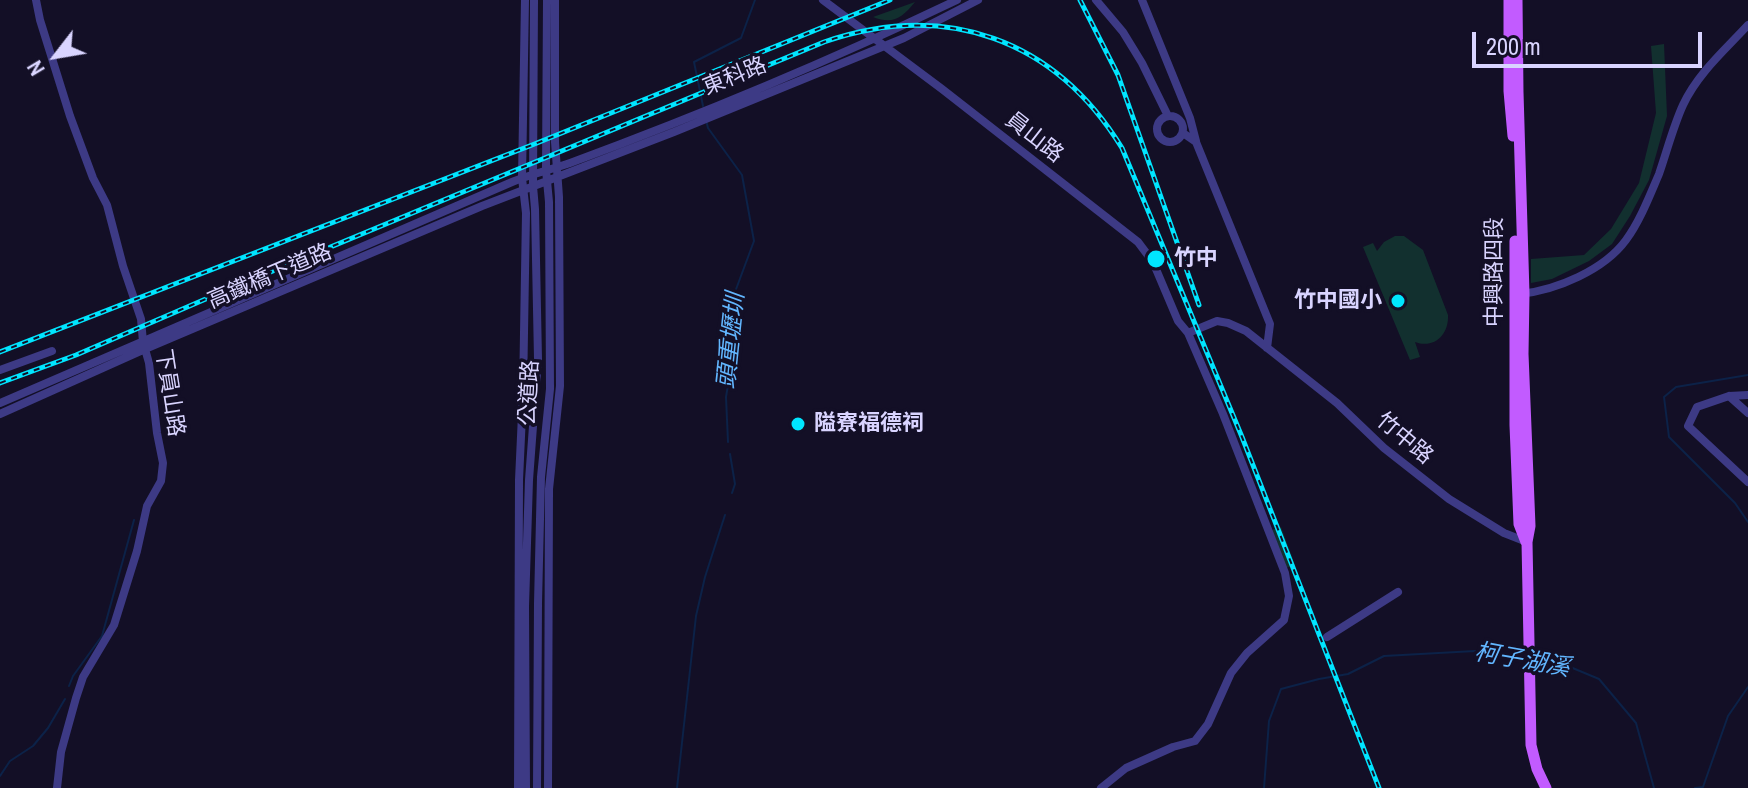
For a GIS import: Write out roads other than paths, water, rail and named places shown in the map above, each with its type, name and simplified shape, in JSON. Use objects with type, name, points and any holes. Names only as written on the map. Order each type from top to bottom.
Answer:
[{"type":"main road","name":"中興路四段","points":[[1509,0],[1509,91],[1520,294]]},
{"type":"main road","name":"中興路四段","points":[[1517,0],[1520,294],[1515,425],[1519,524],[1527,542],[1531,745],[1546,788]]},
{"type":"street","name":"下員山路","points":[[36,0],[70,116],[93,178],[107,205],[141,319],[163,463],[161,481],[147,506],[114,625],[83,677],[61,752],[57,788]]},
{"type":"street","name":"公道路","points":[[525,0],[538,359],[526,574],[526,788]]},
{"type":"street","name":"公道路","points":[[518,788],[519,480],[526,213],[522,178],[534,0]]},
{"type":"street","name":"公道路","points":[[537,788],[541,493],[550,389],[554,175],[547,0]]},
{"type":"street","name":"公道路","points":[[548,788],[549,489],[560,386],[559,197],[554,175],[546,170],[555,0]]},
{"type":"street","name":"員山路","points":[[823,0],[1138,242],[1153,262],[1175,314],[1188,333],[1285,573],[1289,596],[1284,620],[1247,653],[1231,673],[1208,724],[1195,741],[1173,747],[1126,768],[1101,788]]},
{"type":"street","name":"東科路","points":[[718,109],[957,0]]},
{"type":"street","name":"東科路","points":[[554,175],[885,46],[978,0]]},
{"type":"street","points":[[1096,0],[1123,32],[1168,116]]},
{"type":"street","points":[[1142,0],[1270,324],[1267,348]]},
{"type":"street","points":[[1520,294],[1568,282],[1590,271],[1611,257],[1627,239],[1658,174],[1683,104],[1696,82],[1748,25]]},
{"type":"street","points":[[1168,116],[1175,116],[1183,126],[1179,139],[1172,142],[1161,138],[1157,126],[1161,119],[1168,116]]},
{"type":"street","points":[[1183,133],[1196,142]]},
{"type":"street","points":[[522,178],[546,170]]},
{"type":"street","name":"高鐵橋下道路","points":[[0,403],[554,175]]},
{"type":"street","name":"高鐵橋下道路","points":[[0,414],[144,346],[522,178]]},
{"type":"street","name":"竹中路","points":[[1188,333],[1217,321],[1246,331],[1337,403],[1384,448],[1449,499],[1504,533],[1527,542]]},
{"type":"street","points":[[1246,331],[1252,332],[1270,324]]},
{"type":"street","points":[[0,370],[52,351]]},
{"type":"street","points":[[1748,395],[1729,396],[1697,407],[1688,426],[1748,482]]},
{"type":"street","points":[[1729,396],[1748,413]]},
{"type":"street","points":[[1327,637],[1398,592]]},
{"type":"waterway","name":"頭重壢圳","points":[[703,106],[694,62],[741,38],[755,0]]},
{"type":"waterway","name":"頭重壢圳","points":[[706,120],[708,128],[742,175],[754,241],[735,292],[733,355],[726,397],[728,442]]},
{"type":"waterway","name":"柯子湖溪","points":[[1748,375],[1676,387],[1664,397],[1669,437],[1735,503],[1748,522]]},
{"type":"waterway","name":"頭重壢圳","points":[[730,454],[735,484],[732,493]]},
{"type":"waterway","name":"頭重壢圳","points":[[677,788],[696,616],[725,515]]},
{"type":"waterway","points":[[69,686],[102,636],[134,520]]},
{"type":"waterway","name":"柯子湖溪","points":[[1264,788],[1269,721],[1281,689],[1348,674],[1384,656],[1475,651],[1526,659]]},
{"type":"waterway","name":"柯子湖溪","points":[[1533,660],[1563,664],[1599,679],[1636,723],[1654,788]]},
{"type":"waterway","name":"柯子湖溪","points":[[1695,788],[1703,787],[1728,716],[1748,687]]},
{"type":"waterway","points":[[0,776],[10,761],[33,746],[65,699]]},
{"type":"railway","points":[[0,352],[532,145],[890,0]]},
{"type":"railway","points":[[1080,0],[1118,75],[1199,305]]},
{"type":"railway","points":[[0,383],[76,355],[824,42],[869,30],[913,26],[954,28],[994,38],[1030,55],[1064,80],[1095,110],[1122,148],[1242,437],[1379,788]]},
{"type":"place","name":"竹中","points":[[1156,259]]},
{"type":"place","name":"竹中國小","points":[[1398,301]]},
{"type":"place","name":"隘寮福德祠","points":[[798,424]]}]
